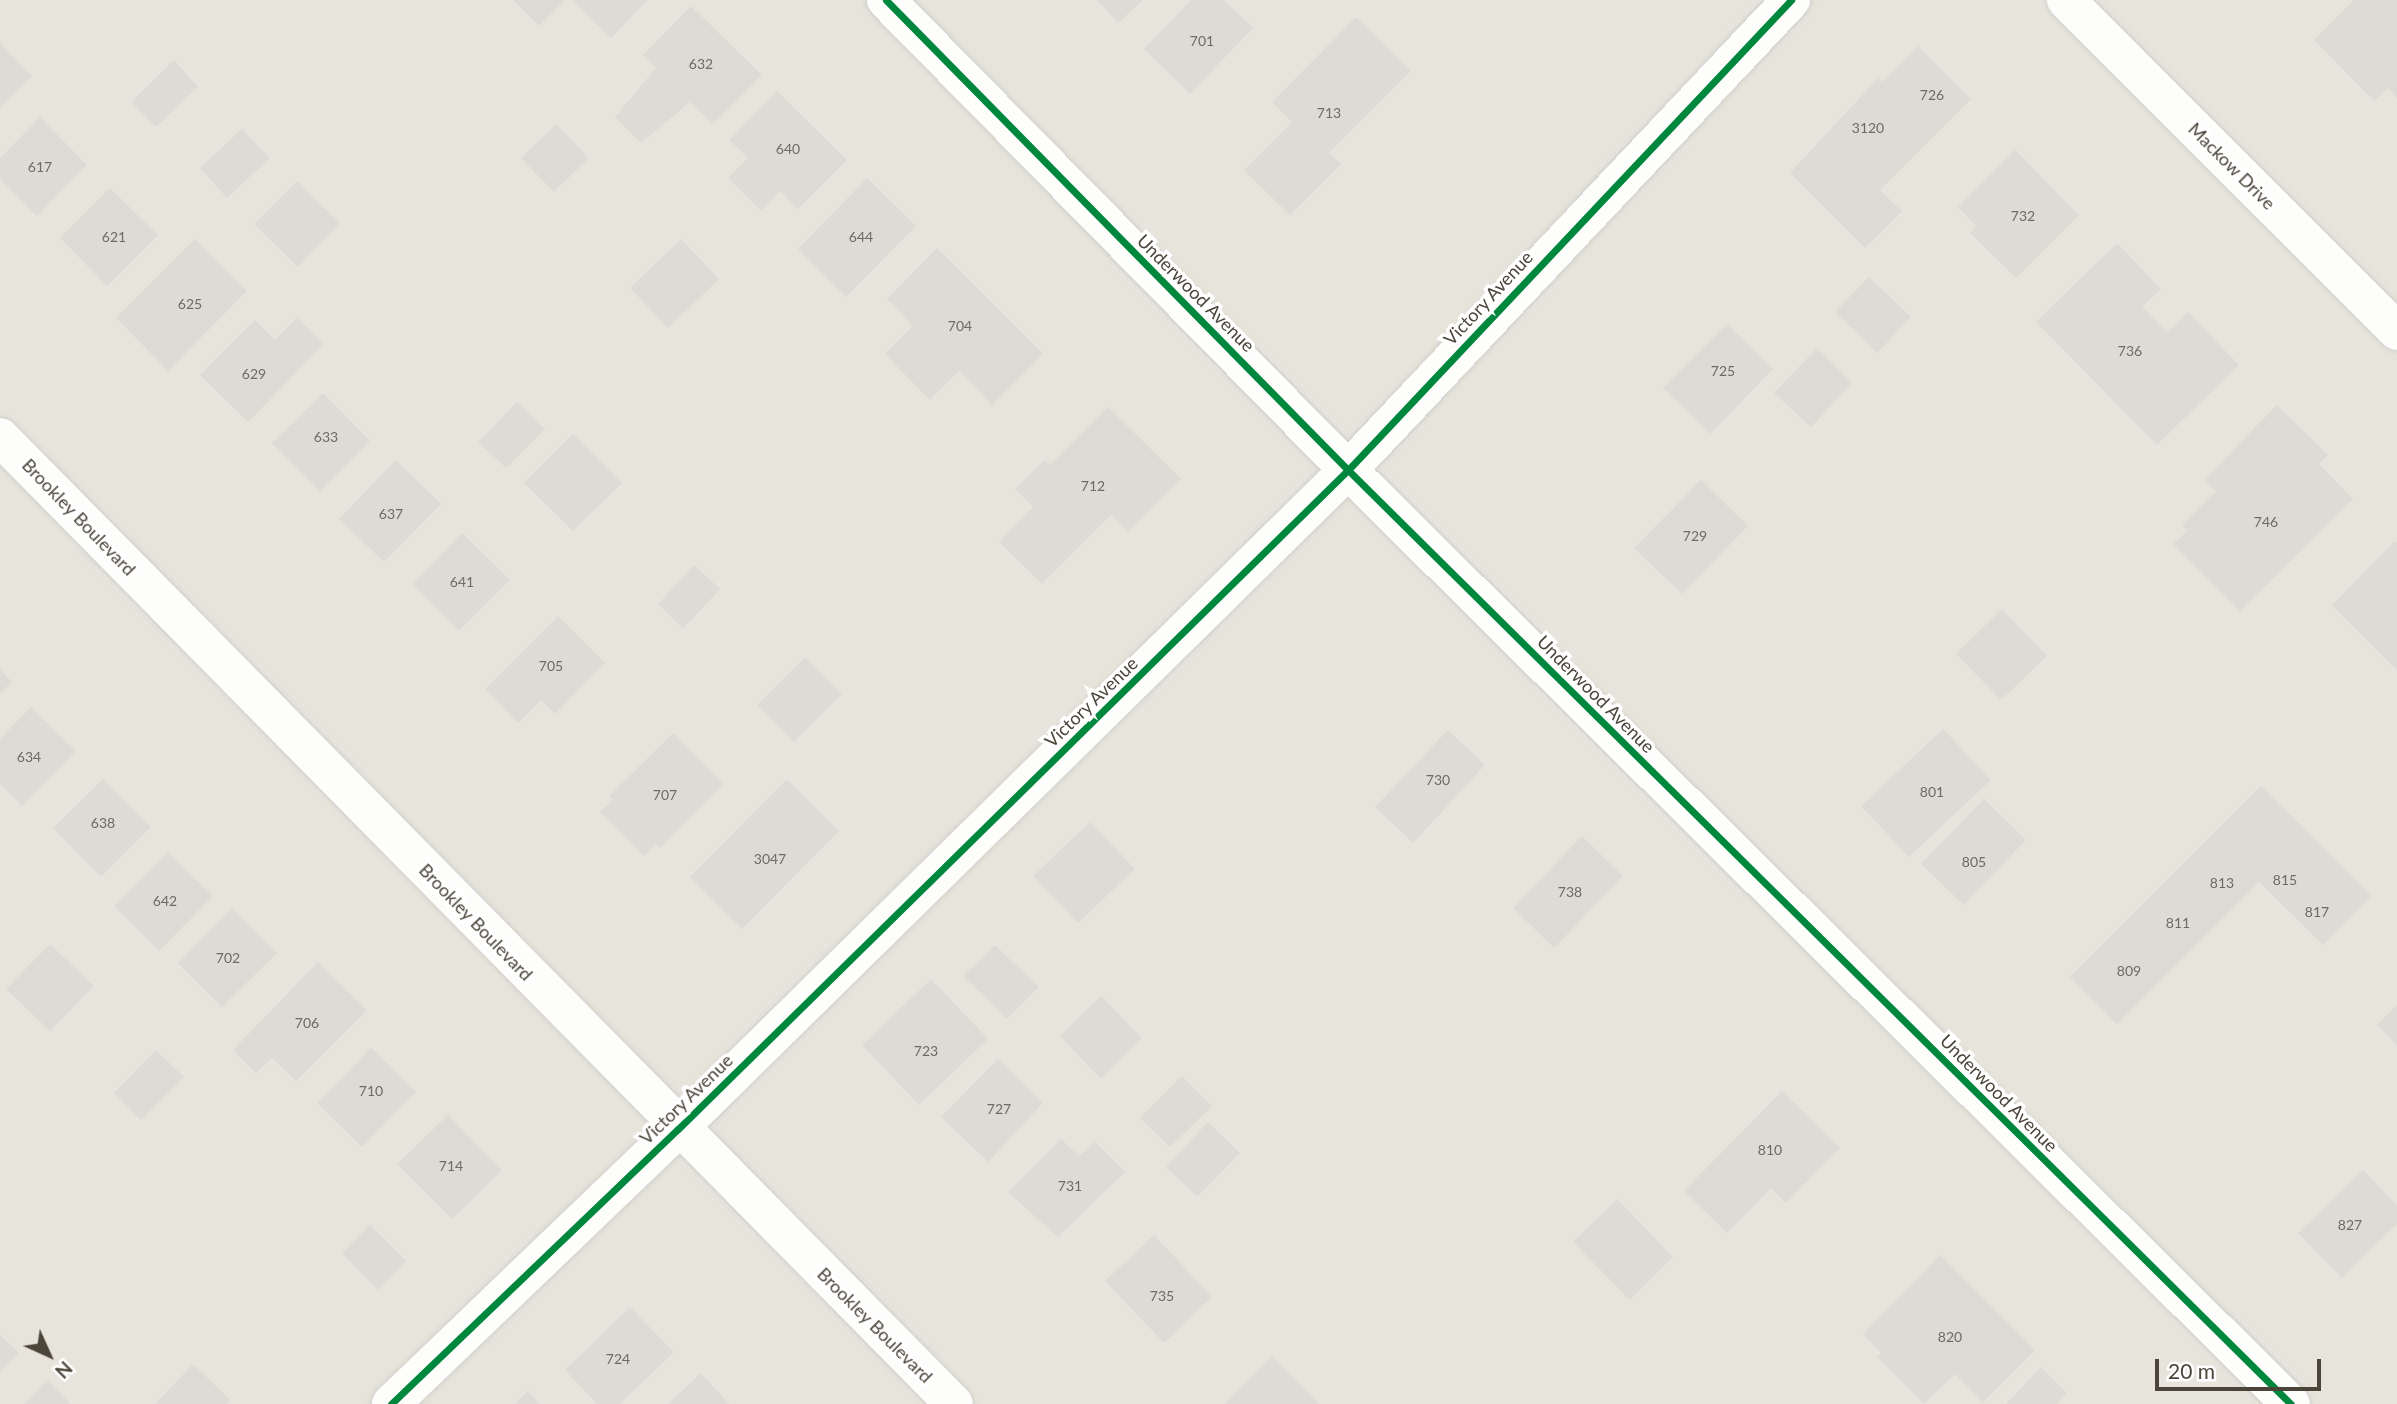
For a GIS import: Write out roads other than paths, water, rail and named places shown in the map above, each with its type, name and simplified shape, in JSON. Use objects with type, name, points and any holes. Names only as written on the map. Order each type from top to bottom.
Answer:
[{"type":"street","name":"Underwood Avenue","points":[[886,0],[1348,470],[2291,1404]]},
{"type":"street","name":"Victory Avenue","points":[[391,1404],[678,1129],[1348,470],[1791,0]]},
{"type":"street","name":"Mackow Drive","points":[[2066,0],[2397,331]]},
{"type":"street","name":"Brookley Boulevard","points":[[0,437],[678,1129],[954,1404]]}]
